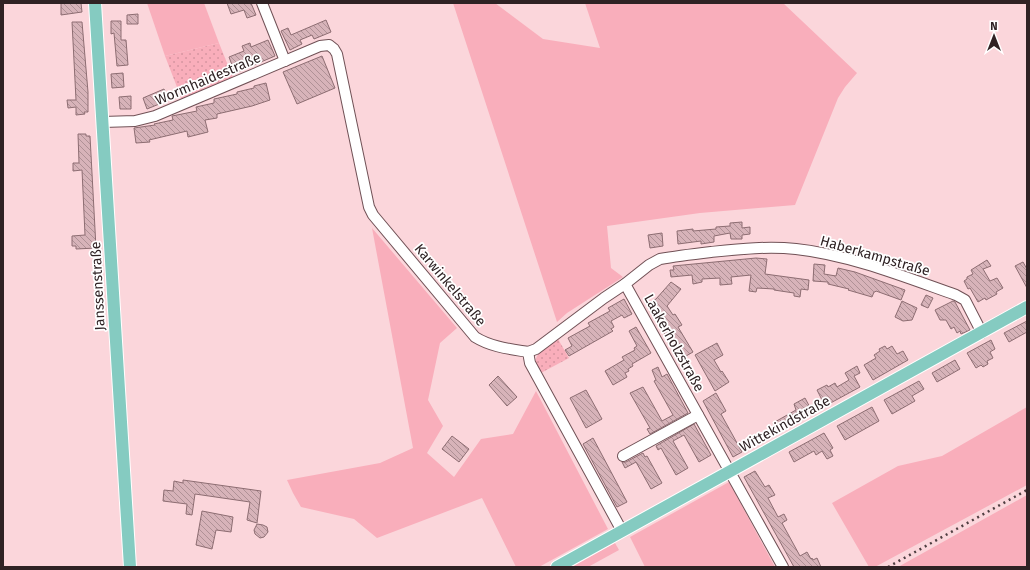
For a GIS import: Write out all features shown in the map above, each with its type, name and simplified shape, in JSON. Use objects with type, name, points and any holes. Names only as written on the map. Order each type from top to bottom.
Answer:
[{"type":"main road","name":"Janssenstraße","points":[[95,3],[130,567]]},
{"type":"main road","name":"Wittekindstraße","points":[[557,567],[1027,307]]},
{"type":"street","points":[[262,3],[285,61]]},
{"type":"street","name":"Karwinkelstraße","points":[[320,46],[329,45],[337,54],[369,207],[373,215],[475,337],[494,346],[528,352]]},
{"type":"street","name":"Wormhaidestraße","points":[[102,122],[135,121],[155,116],[320,46]]},
{"type":"street","name":"Haberkampstraße","points":[[528,352],[536,349],[649,265],[660,259],[743,249],[769,248],[827,254],[962,297],[982,333]]},
{"type":"street","name":"Laakerholzstraße","points":[[625,284],[783,567]]},
{"type":"street","points":[[528,352],[530,363],[622,531]]},
{"type":"street","name":"Laakerholzstraße","points":[[623,456],[698,415]]},
{"type":"shaded area","points":[[147,3],[204,3],[219,43],[165,56]]},
{"type":"shaded area","points":[[453,3],[495,3],[543,39],[600,48],[585,3],[783,3],[857,73],[838,98],[795,205],[700,213],[607,226],[611,268],[623,277],[567,313],[557,322]]},
{"type":"shaded area","points":[[219,43],[233,78],[182,100],[165,56]]},
{"type":"shaded area","points":[[372,228],[457,328],[440,343],[428,400],[443,426],[427,453],[454,477],[481,439],[513,434],[536,391],[608,529],[539,567],[516,567],[482,498],[377,538],[354,519],[301,507],[287,480],[380,463],[413,448]]},
{"type":"shaded area","points":[[558,339],[569,358],[539,374],[536,367],[536,362],[539,353]]},
{"type":"shaded area","points":[[1027,407],[1027,485],[875,567],[869,567],[832,503],[898,466],[942,456]]},
{"type":"shaded area","points":[[729,482],[775,567],[645,567],[630,537]]},
{"type":"shaded area","points":[[1027,495],[1027,567],[898,567]]},
{"type":"shaded area","points":[[615,543],[619,550],[588,567],[572,567]]},
{"type":"building","points":[[61,3],[81,3],[82,12],[61,15]]},
{"type":"building","points":[[227,3],[251,3],[256,15],[247,18],[244,10],[231,14]]},
{"type":"building","points":[[138,14],[138,24],[127,24],[127,15]]},
{"type":"building","points":[[326,20],[331,32],[314,39],[312,35],[300,40],[302,44],[290,50],[281,31],[288,28],[291,35]]},
{"type":"building","points":[[111,21],[121,21],[121,40],[126,40],[128,65],[117,66],[114,33],[111,34]]},
{"type":"building","points":[[72,22],[82,22],[88,92],[88,112],[84,112],[85,114],[76,115],[76,107],[68,108],[67,100],[76,100]]},
{"type":"building","points":[[268,40],[275,56],[235,73],[229,57],[244,51],[242,46],[250,43],[251,47]]},
{"type":"building","points":[[322,56],[335,88],[297,104],[283,72]]},
{"type":"building","points":[[123,73],[124,87],[112,88],[111,74]]},
{"type":"building","points":[[266,83],[270,100],[252,106],[217,114],[217,118],[205,120],[208,132],[188,137],[187,131],[149,140],[150,142],[136,143],[134,128],[155,125],[154,124],[173,120],[172,116],[197,111],[196,107],[214,103],[214,99],[237,94],[237,92],[254,88],[254,86]]},
{"type":"building","points":[[164,89],[169,100],[147,109],[143,98]]},
{"type":"building","points":[[131,96],[131,109],[120,109],[119,97]]},
{"type":"building","points":[[78,134],[86,134],[86,136],[90,136],[96,248],[76,249],[76,246],[72,246],[72,236],[85,235],[82,170],[73,171],[73,163],[79,163]]},
{"type":"building","points":[[742,222],[742,228],[750,227],[750,234],[742,235],[742,239],[731,239],[730,233],[714,236],[714,242],[701,244],[701,241],[678,244],[677,231],[716,229],[716,227],[730,226],[730,223]]},
{"type":"building","points":[[662,233],[663,246],[650,248],[648,235]]},
{"type":"building","points":[[756,258],[767,259],[765,274],[809,280],[808,290],[801,289],[800,297],[794,296],[794,293],[774,289],[757,288],[756,292],[749,291],[751,275],[731,277],[732,284],[720,285],[720,278],[702,279],[702,282],[693,284],[692,275],[671,277],[670,270],[674,270],[673,266]]},
{"type":"building","points":[[987,260],[991,266],[983,269],[990,281],[997,278],[1003,288],[996,292],[997,294],[986,300],[985,298],[978,302],[964,281],[967,277],[973,274],[971,270]]},
{"type":"building","points":[[1023,262],[1027,269],[1027,288],[1015,266]]},
{"type":"building","points":[[814,264],[825,265],[824,274],[836,276],[838,268],[855,272],[905,290],[901,300],[876,291],[872,297],[828,284],[828,282],[813,281]]},
{"type":"building","points":[[671,282],[681,289],[667,306],[673,315],[675,314],[682,325],[678,327],[693,352],[679,360],[648,304],[656,299]]},
{"type":"building","points":[[926,295],[933,298],[928,308],[921,305]]},
{"type":"building","points":[[624,299],[632,314],[624,318],[622,315],[611,321],[614,327],[611,329],[613,331],[569,356],[565,350],[572,346],[568,338],[590,326],[588,323],[610,311],[608,308]]},
{"type":"building","points":[[902,301],[917,308],[912,320],[903,321],[895,317]]},
{"type":"building","points":[[953,301],[955,302],[970,330],[961,334],[960,331],[957,333],[954,327],[951,329],[946,320],[940,320],[935,310]]},
{"type":"building","points":[[1027,321],[1027,332],[1009,342],[1004,333]]},
{"type":"building","points":[[636,327],[651,353],[632,364],[633,366],[625,373],[627,377],[613,385],[605,371],[624,360],[622,357],[635,350],[634,348],[637,346],[629,331]]},
{"type":"building","points":[[991,340],[995,349],[990,352],[993,358],[987,361],[988,364],[983,367],[981,365],[976,368],[967,353]]},
{"type":"building","points":[[717,343],[723,355],[714,360],[729,382],[715,391],[695,355]]},
{"type":"building","points":[[885,346],[887,349],[892,346],[897,354],[903,351],[908,360],[873,380],[864,365],[876,358],[874,355],[880,351],[879,349]]},
{"type":"building","points":[[955,360],[960,369],[937,382],[932,373]]},
{"type":"building","points":[[857,366],[860,373],[854,376],[860,387],[825,406],[817,390],[835,383],[837,387],[849,380],[845,373]]},
{"type":"building","points":[[658,367],[662,377],[667,374],[688,413],[650,434],[647,429],[650,428],[630,393],[643,387],[662,421],[673,415],[654,381],[656,380],[652,370]]},
{"type":"building","points":[[498,376],[517,397],[507,406],[489,385]]},
{"type":"building","points":[[919,381],[924,389],[912,396],[915,401],[892,414],[884,400]]},
{"type":"building","points":[[586,390],[602,419],[586,428],[570,398]]},
{"type":"building","points":[[716,393],[726,411],[721,414],[742,452],[733,457],[703,401]]},
{"type":"building","points":[[805,398],[813,413],[778,432],[773,423],[796,410],[794,404]]},
{"type":"building","points":[[872,407],[879,421],[845,440],[837,426]]},
{"type":"building","points":[[694,424],[711,455],[699,462],[684,435],[673,441],[688,468],[676,475],[661,448],[658,450],[656,446]]},
{"type":"building","points":[[824,433],[833,448],[830,450],[833,456],[827,459],[822,451],[816,455],[814,451],[794,462],[789,452]]},
{"type":"building","points":[[452,436],[469,449],[459,462],[442,449]]},
{"type":"building","points":[[593,438],[627,502],[617,507],[583,444]]},
{"type":"building","points":[[643,453],[645,457],[647,456],[662,483],[651,489],[636,462],[625,468],[622,462],[626,462]]},
{"type":"building","points":[[755,471],[765,487],[769,485],[775,495],[768,498],[778,517],[784,514],[787,520],[782,523],[800,556],[807,552],[811,559],[812,558],[813,560],[817,558],[821,567],[794,567],[744,477]]},
{"type":"building","points":[[183,480],[261,491],[257,523],[247,520],[250,502],[195,494],[192,515],[186,514],[187,504],[163,501],[164,490],[173,491],[174,481],[183,483]]},
{"type":"building","points":[[202,511],[233,517],[231,532],[216,530],[212,549],[196,545]]},
{"type":"building","points":[[257,524],[267,527],[268,532],[264,537],[260,538],[255,534],[254,530]]},
{"type":"railway","points":[[888,567],[1027,490]]}]
